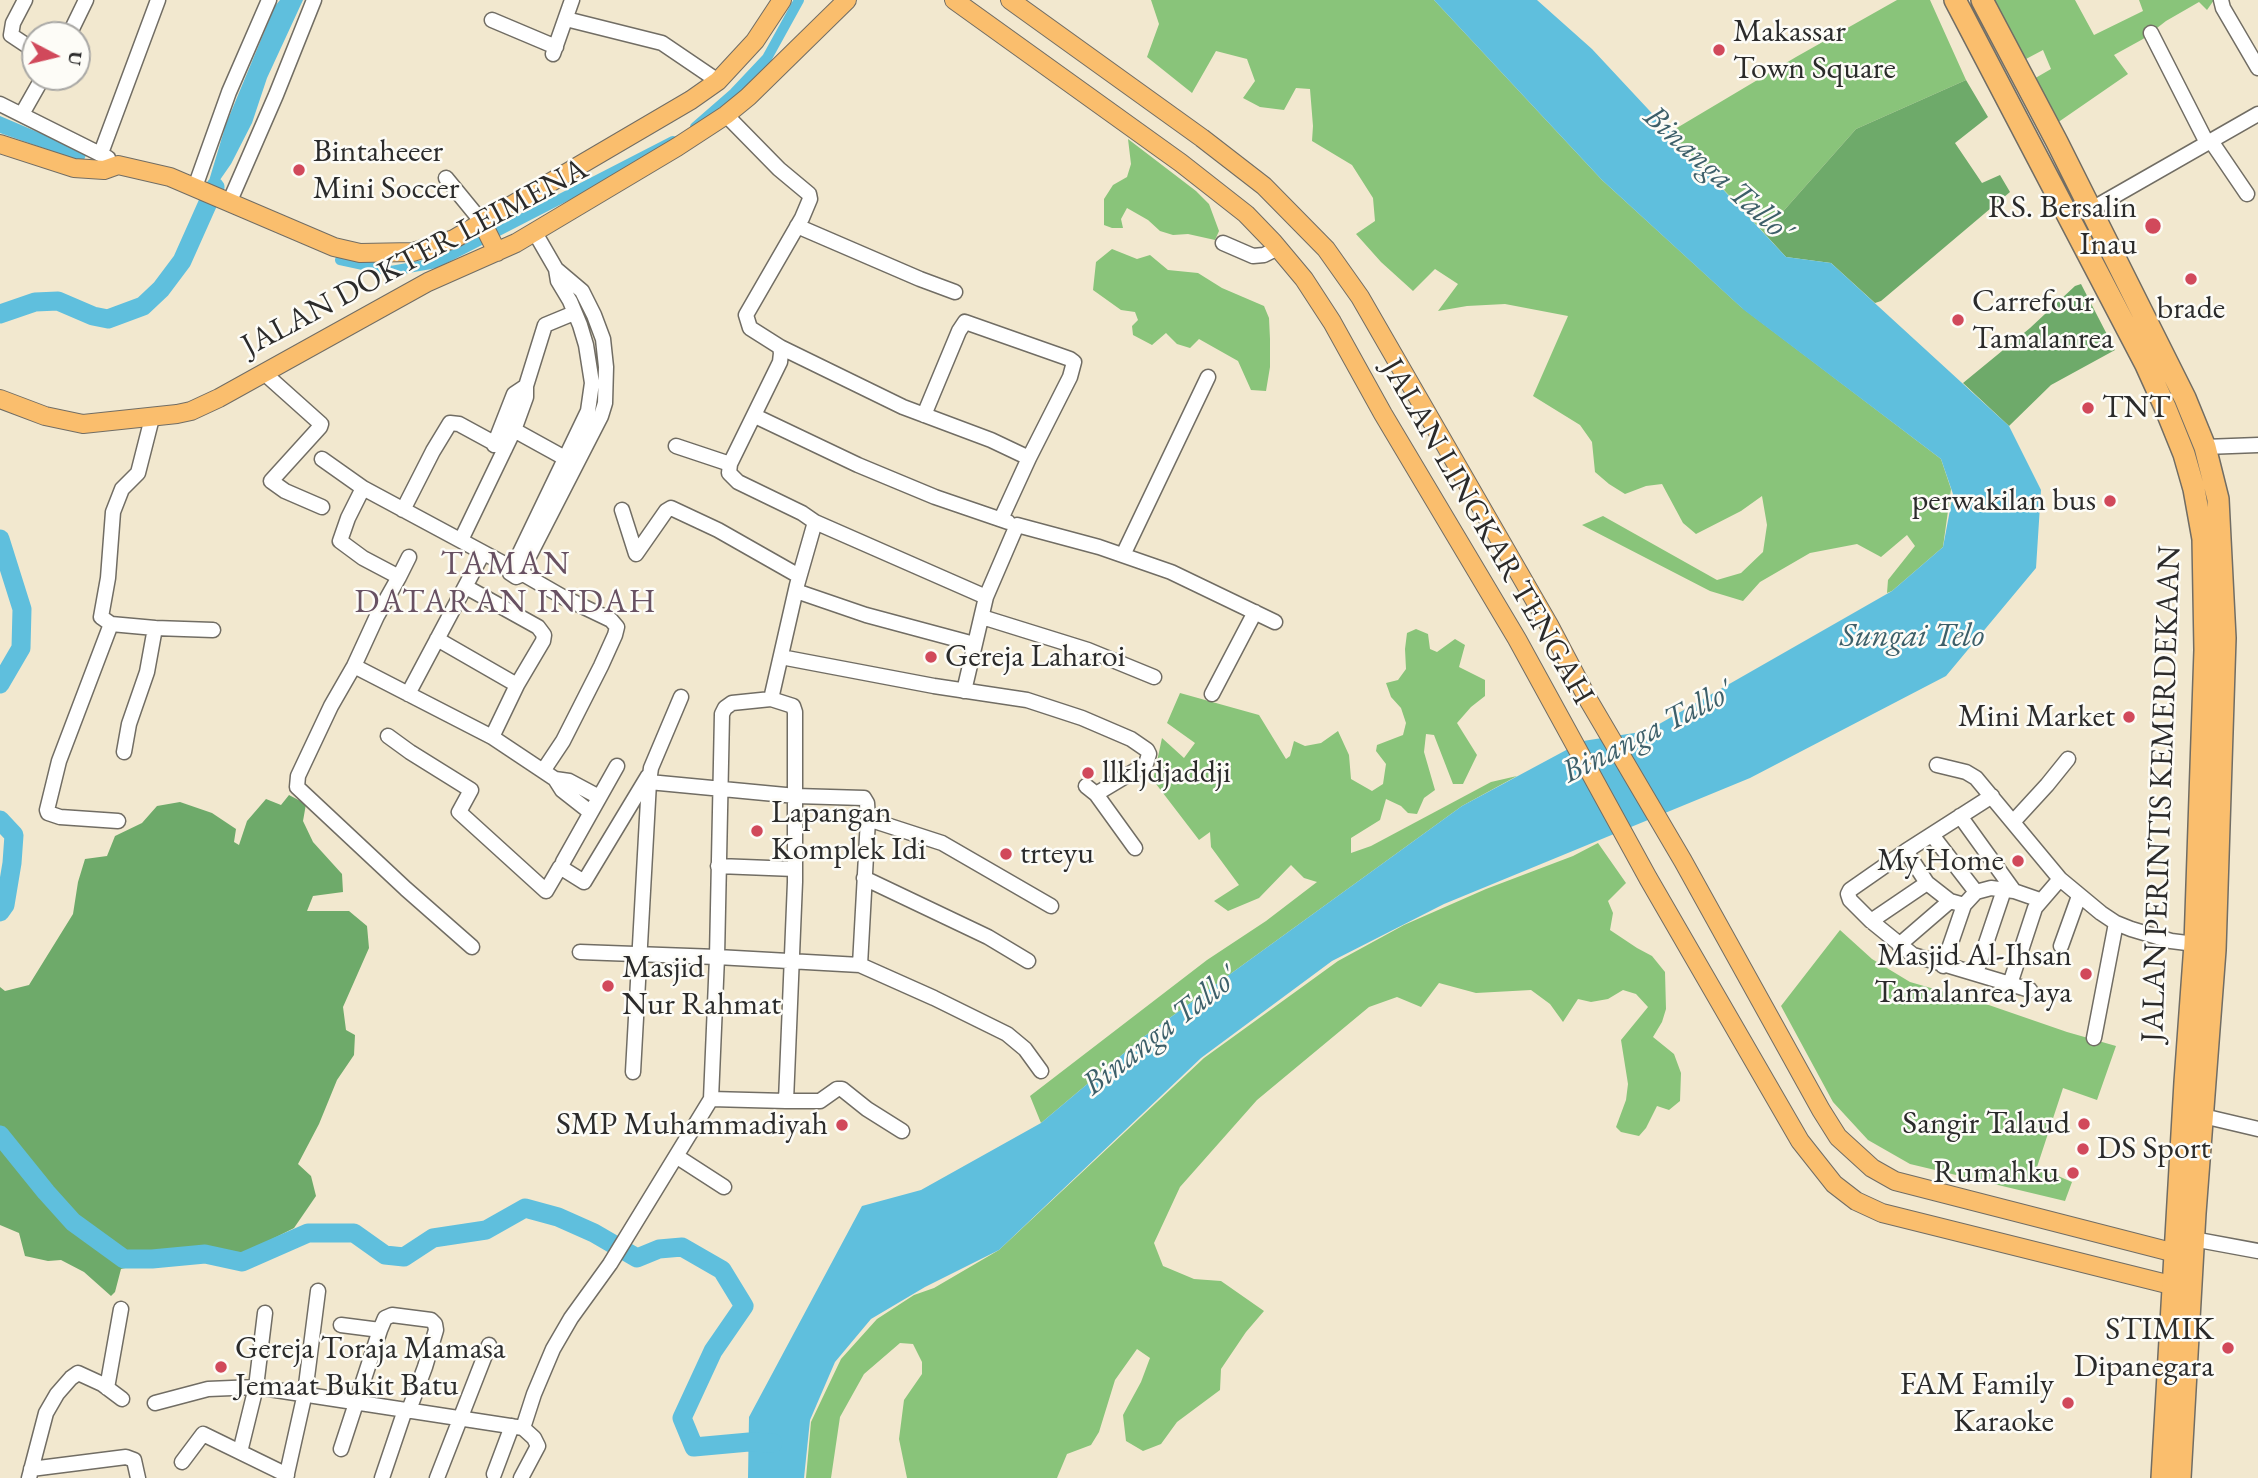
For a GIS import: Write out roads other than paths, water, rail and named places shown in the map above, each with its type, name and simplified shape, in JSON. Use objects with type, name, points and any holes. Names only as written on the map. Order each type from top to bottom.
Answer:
[{"type":"highway","name":"JALAN PERINTIS KEMERDEKAAN","points":[[1955,0],[2165,407],[2184,454],[2194,489],[2203,538],[2205,650],[2187,1250]]},
{"type":"highway","name":"JALAN PERINTIS KEMERDEKAAN","points":[[1982,0],[2057,142],[2185,398],[2205,446],[2218,499],[2225,638],[2215,950],[2203,1116],[2162,1478]]},
{"type":"highway","points":[[2120,316],[2139,305]]},
{"type":"highway","name":"JALAN PERINTIS KEMERDEKAAN","points":[[2180,1478],[2182,1288]]},
{"type":"main road","points":[[0,144],[74,168],[104,170],[118,165],[161,175],[334,247],[360,253],[425,249],[454,239],[691,100],[718,81],[755,41],[782,0]]},
{"type":"main road","name":"JALAN DOKTER LEIMENA","points":[[0,399],[45,416],[83,424],[152,418],[191,411],[219,398],[428,282],[516,243],[677,147],[726,115],[776,71],[847,0]]},
{"type":"main road","name":"JALAN LINGKAR TENGAH","points":[[954,0],[1181,163],[1246,214],[1304,279],[1332,322],[1383,414],[1517,639],[1648,878],[1800,1141],[1834,1184],[1856,1201],[1882,1213],[2182,1288]]},
{"type":"main road","name":"JALAN LINGKAR TENGAH","points":[[1010,0],[1264,186],[1326,249],[1360,297],[1838,1137],[1872,1168],[1895,1181],[2187,1250]]},
{"type":"main road","points":[[482,222],[497,252]]},
{"type":"street","points":[[21,42],[11,35],[13,23],[25,0]]},
{"type":"street","points":[[76,21],[86,0]]},
{"type":"street","points":[[101,153],[158,0]]},
{"type":"street","points":[[195,187],[229,92],[269,0]]},
{"type":"street","points":[[229,203],[314,0]]},
{"type":"street","points":[[492,20],[555,50],[572,0]]},
{"type":"street","points":[[2221,0],[2221,5],[2258,68]]},
{"type":"street","points":[[566,19],[662,43],[718,81]]},
{"type":"street","points":[[2151,33],[2209,142],[2247,194]]},
{"type":"street","points":[[22,114],[35,91]]},
{"type":"street","points":[[0,104],[101,153],[118,165]]},
{"type":"street","points":[[2090,210],[2258,114]]},
{"type":"street","points":[[726,115],[779,169],[809,194],[809,205],[746,315],[750,328],[780,347],[891,402],[991,440],[1029,458]]},
{"type":"street","points":[[446,178],[482,222]]},
{"type":"street","points":[[797,226],[894,269],[955,292]]},
{"type":"street","points":[[518,568],[596,408],[607,374],[603,339],[582,291],[556,269],[534,231]]},
{"type":"street","points":[[1223,243],[1253,256],[1264,255],[1278,248]]},
{"type":"street","points":[[556,269],[558,281],[570,301],[586,345],[596,408]]},
{"type":"street","points":[[500,447],[514,430],[526,397],[526,386],[545,325],[574,313]]},
{"type":"street","points":[[924,415],[958,331],[965,323],[1074,362],[1070,377],[1001,519]]},
{"type":"street","points":[[780,347],[780,362],[730,464],[729,473],[738,482],[815,522],[986,597]]},
{"type":"street","points":[[264,373],[321,424],[271,481],[285,491],[322,507]]},
{"type":"street","points":[[1124,555],[1208,377]]},
{"type":"street","points":[[461,540],[500,447],[514,394],[526,386]]},
{"type":"street","points":[[755,416],[935,498],[1017,525],[1124,555],[1171,572],[1275,622]]},
{"type":"street","points":[[152,418],[138,473],[122,489],[113,512],[108,578],[101,617],[111,624],[213,630]]},
{"type":"street","points":[[403,510],[450,424],[459,424],[500,447]]},
{"type":"street","points":[[514,430],[571,462]]},
{"type":"street","points":[[2205,446],[2258,445]]},
{"type":"street","points":[[676,446],[730,464]]},
{"type":"street","points":[[322,459],[363,488],[483,553],[518,568],[563,597],[616,625],[615,635],[549,775]]},
{"type":"street","points":[[363,488],[340,541],[351,551],[399,577]]},
{"type":"street","points":[[622,510],[635,554],[671,508],[718,530],[799,576]]},
{"type":"street","points":[[771,699],[799,576],[815,522]]},
{"type":"street","points":[[964,691],[986,597],[1017,525]]},
{"type":"street","points":[[408,694],[483,553]]},
{"type":"street","points":[[409,557],[321,726],[298,776],[297,787],[472,947]]},
{"type":"street","points":[[466,587],[527,620],[543,632],[543,641],[517,685],[492,737]]},
{"type":"street","points":[[796,592],[866,615],[974,644]]},
{"type":"street","points":[[1212,694],[1255,612]]},
{"type":"street","points":[[982,617],[1088,650],[1154,677]]},
{"type":"street","points":[[111,624],[59,761],[47,810],[48,813],[60,817],[118,821]]},
{"type":"street","points":[[124,752],[129,724],[147,672],[155,628]]},
{"type":"street","points":[[437,639],[517,685]]},
{"type":"street","points":[[781,657],[1027,700],[1131,739],[1147,750],[1149,754],[1146,764],[1091,790],[1135,848]]},
{"type":"street","points":[[354,666],[492,737],[549,775],[562,790],[590,812]]},
{"type":"street","points":[[388,736],[471,790],[459,812],[547,891],[560,867],[584,882],[649,778],[681,697]]},
{"type":"street","points":[[494,1474],[564,1329],[591,1293],[711,1099],[723,711],[732,703],[771,699],[791,705],[795,710],[795,869],[786,1101]]},
{"type":"street","points":[[2013,822],[2068,759]]},
{"type":"street","points":[[1937,765],[1972,775],[2060,879],[2116,923],[2171,941],[2195,944]]},
{"type":"street","points":[[563,862],[617,766]]},
{"type":"street","points":[[549,775],[569,781],[599,797]]},
{"type":"street","points":[[649,778],[719,790],[864,798],[868,818],[860,965]]},
{"type":"street","points":[[633,1072],[649,778]]},
{"type":"street","points":[[1992,796],[1848,892],[1850,900],[1871,922],[1913,955],[2030,990]]},
{"type":"street","points":[[1960,816],[2009,891]]},
{"type":"street","points":[[868,818],[942,843],[1051,906]]},
{"type":"street","points":[[1932,835],[1976,892]]},
{"type":"street","points":[[1906,851],[1927,883],[1950,901],[1964,905]]},
{"type":"street","points":[[719,866],[795,869]]},
{"type":"street","points":[[864,878],[988,937],[1028,961]]},
{"type":"street","points":[[2010,984],[2028,926],[2040,900],[2060,879]]},
{"type":"street","points":[[1871,922],[1927,883]]},
{"type":"street","points":[[1943,966],[1964,905],[1976,892],[1991,888],[2040,900]]},
{"type":"street","points":[[1976,973],[2009,891]]},
{"type":"street","points":[[2061,946],[2079,896]]},
{"type":"street","points":[[1899,946],[1950,901]]},
{"type":"street","points":[[1930,919],[1956,927]]},
{"type":"street","points":[[2094,1038],[2116,923]]},
{"type":"street","points":[[580,952],[860,965],[1007,1034],[1025,1049],[1041,1071]]},
{"type":"street","points":[[711,1099],[820,1101],[837,1089],[842,1089],[863,1106],[902,1130]]},
{"type":"street","points":[[2203,1116],[2258,1129]]},
{"type":"street","points":[[676,1156],[724,1186]]},
{"type":"street","points":[[2187,1250],[2258,1251]]},
{"type":"street","points":[[181,1462],[203,1433],[287,1476],[305,1393],[318,1291]]},
{"type":"street","points":[[107,1388],[121,1309]]},
{"type":"street","points":[[240,1452],[256,1387],[265,1313]]},
{"type":"street","points":[[341,1449],[385,1318],[392,1315],[431,1320],[436,1330],[425,1367],[382,1478]]},
{"type":"street","points":[[341,1325],[380,1330]]},
{"type":"street","points":[[438,1478],[489,1345]]},
{"type":"street","points":[[122,1399],[78,1373],[66,1384],[46,1413],[30,1474],[126,1457],[134,1460],[138,1478]]},
{"type":"street","points":[[155,1403],[208,1389],[256,1387],[517,1427],[534,1438],[538,1446],[520,1478]]},
{"type":"water","points":[[280,0],[303,0],[267,78],[252,123],[231,164],[215,187],[208,184],[226,124],[275,6]]},
{"type":"water","points":[[1434,0],[1537,0],[1592,49],[1786,257],[1831,263],[2009,426],[2041,490],[2036,568],[1946,676],[1750,778],[1444,904],[1332,961],[1201,1058],[999,1250],[925,1287],[871,1319],[835,1362],[810,1420],[804,1478],[748,1478],[749,1417],[862,1206],[921,1190],[1041,1123],[1142,1038],[1462,806],[1583,741],[1647,731],[1892,591],[1943,547],[1953,494],[1941,459],[1744,310],[1602,180]]},
{"type":"water","points":[[0,116],[87,153],[83,162],[0,133]]},
{"type":"waterway","points":[[695,127],[734,93],[767,58],[799,0]]},
{"type":"waterway","points":[[340,260],[391,271],[436,263],[673,141]]},
{"type":"waterway","points":[[0,314],[35,302],[58,301],[93,316],[108,319],[143,306],[161,289],[182,261],[215,187]]},
{"type":"waterway","points":[[0,539],[22,609],[21,648],[0,684]]},
{"type":"waterway","points":[[0,820],[14,835],[5,905],[0,912]]},
{"type":"waterway","points":[[0,1135],[73,1222],[124,1259],[205,1254],[242,1262],[308,1233],[354,1233],[385,1255],[404,1257],[433,1238],[486,1230],[525,1208],[558,1217],[594,1233],[637,1258],[659,1249],[682,1247],[722,1270],[744,1306],[713,1351],[682,1418],[694,1447],[749,1442],[773,1443]]},
{"type":"place","name":"Makassar Town Square","points":[[1719,50]]},
{"type":"place","name":"Bintaheeer Mini Soccer","points":[[299,170]]},
{"type":"place","name":"RS. Bersalin Inau","points":[[2153,226]]},
{"type":"place","name":"brade","points":[[2191,279]]},
{"type":"place","name":"Carrefour Tamalanrea","points":[[1958,320]]},
{"type":"place","name":"TNT","points":[[2088,408]]},
{"type":"place","name":"perwakilan bus","points":[[2110,501]]},
{"type":"place","name":"Gereja Laharoi","points":[[931,657]]},
{"type":"place","name":"Mini Market","points":[[2129,717]]},
{"type":"place","name":"llkljdjaddji","points":[[1088,773]]},
{"type":"place","name":"Lapangan Komplek Idi","points":[[757,831]]},
{"type":"place","name":"trteyu","points":[[1006,854]]},
{"type":"place","name":"My Home","points":[[2018,861]]},
{"type":"place","name":"Masjid Al-Ihsan Tamalanrea Jaya","points":[[2086,974]]},
{"type":"place","name":"Masjid Nur Rahmat","points":[[608,986]]},
{"type":"place","name":"Sangir Talaud","points":[[2084,1124]]},
{"type":"place","name":"SMP Muhammadiyah","points":[[842,1125]]},
{"type":"place","name":"DS Sport","points":[[2083,1149]]},
{"type":"place","name":"Rumahku","points":[[2073,1173]]},
{"type":"place","name":"STIMIK Dipanegara","points":[[2228,1348]]},
{"type":"place","name":"Gereja Toraja Mamasa Jemaat Bukit Batu","points":[[221,1367]]},
{"type":"place","name":"FAM Family Karaoke","points":[[2068,1403]]},
{"type":"district","name":"TAMAN DATARAN INDAH","points":[[506,584]]},
{"type":"water label","name":"Binanga Tallo'","points":[[1717,174]]},
{"type":"water label","name":"Sungai Telo","points":[[1912,637]]},
{"type":"water label","name":"Binanga Tallo'","points":[[1647,733]]},
{"type":"water label","name":"Binanga Tallo'","points":[[1160,1032]]}]
